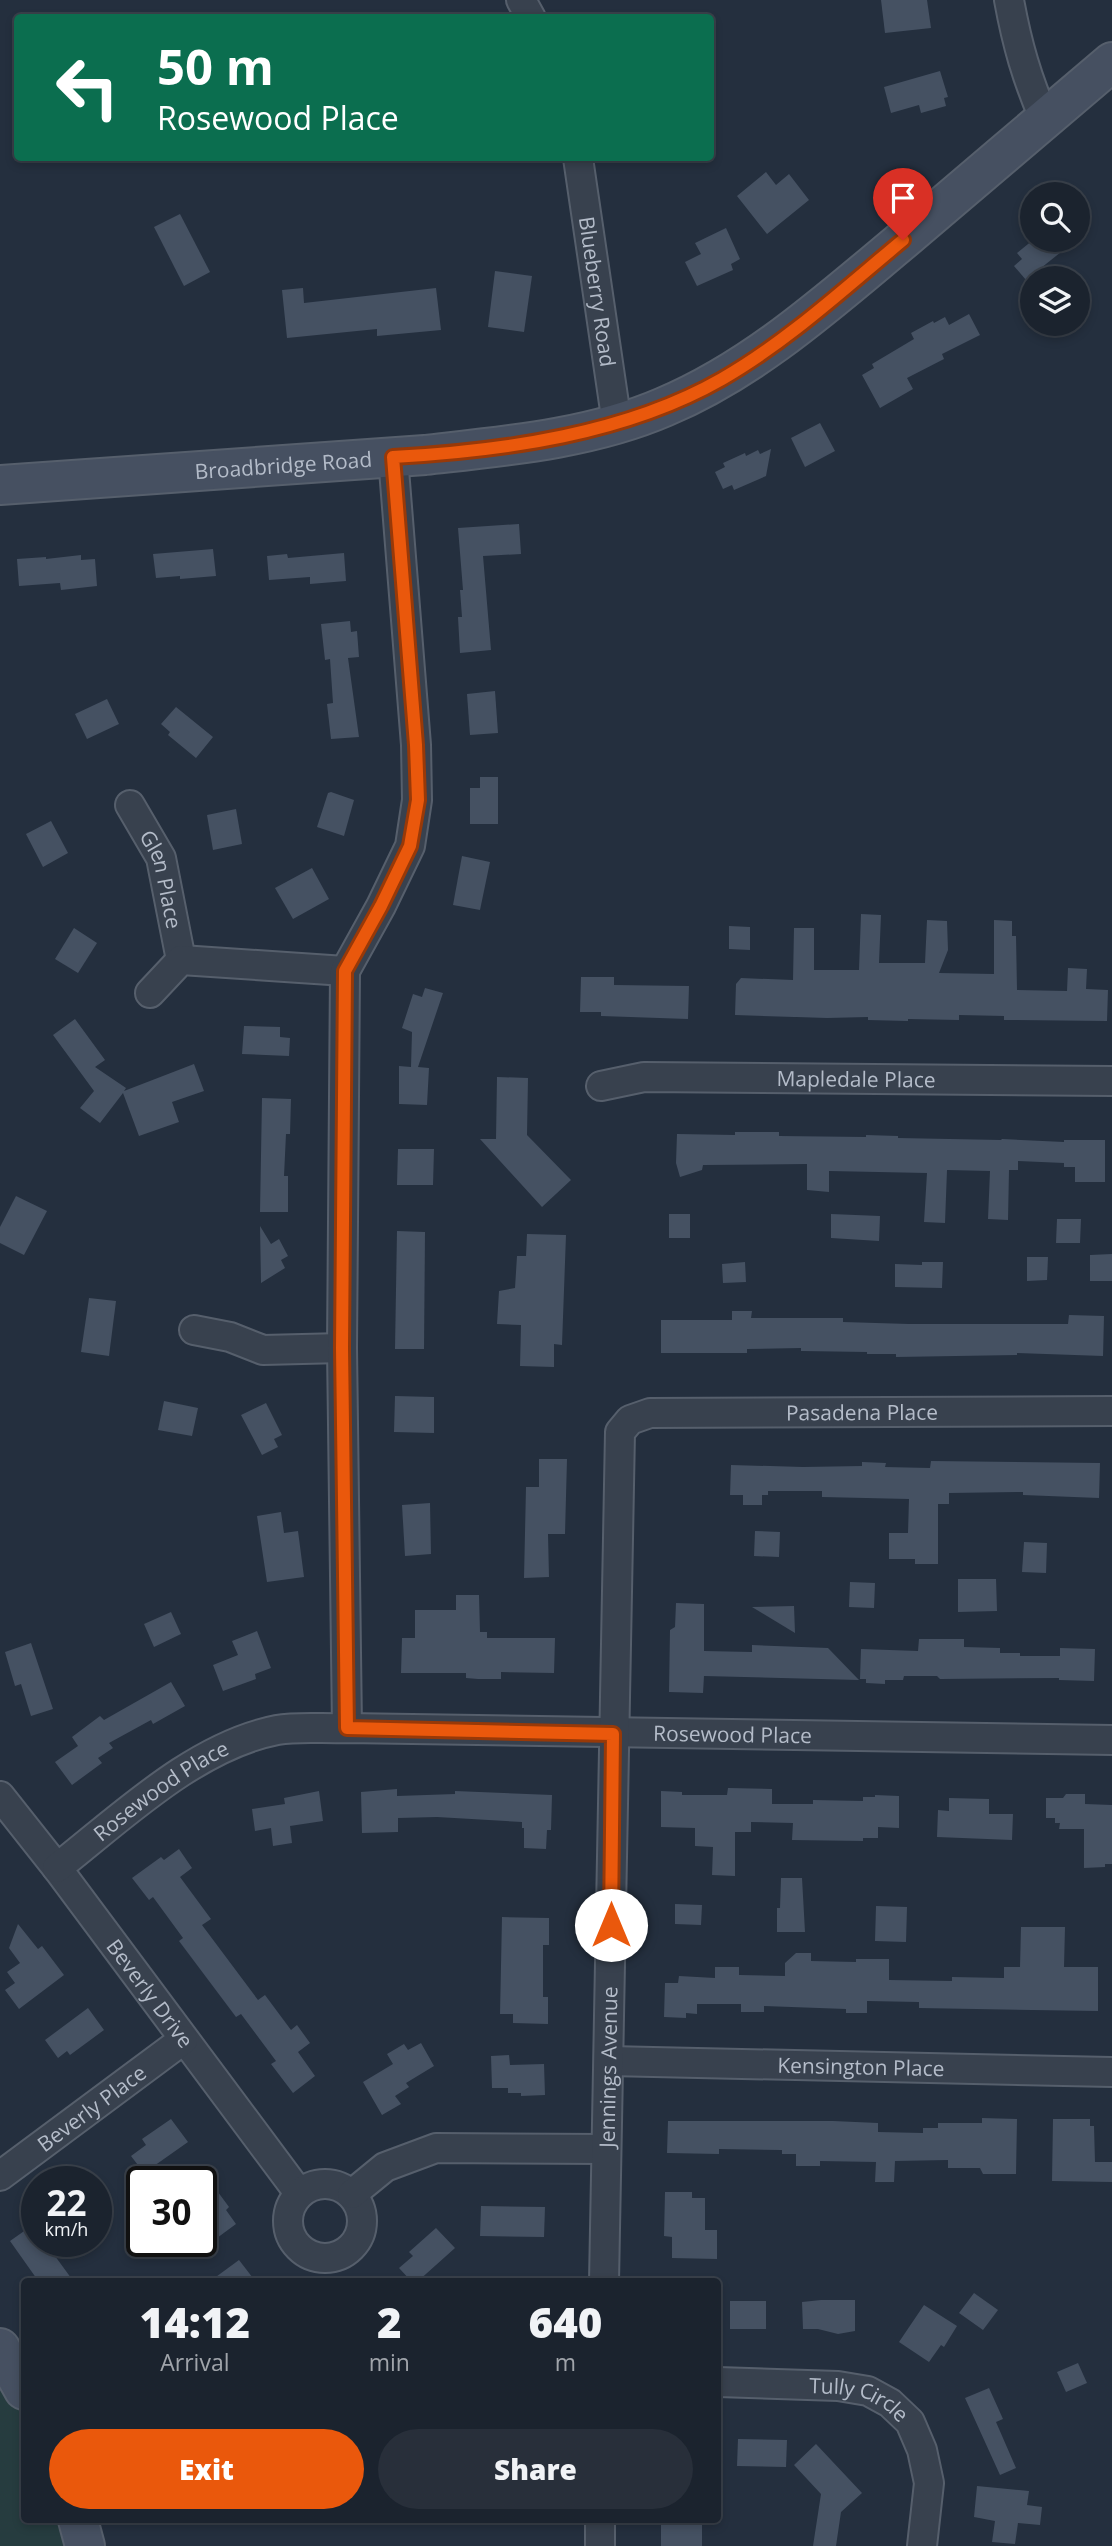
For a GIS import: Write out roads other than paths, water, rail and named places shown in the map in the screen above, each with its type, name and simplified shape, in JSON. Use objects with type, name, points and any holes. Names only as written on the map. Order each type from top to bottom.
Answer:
[{"type":"main road","name":"Broadbridge Road","points":[[0,485],[480,449],[617,424],[690,396],[767,349],[825,305],[1112,62]]},
{"type":"main road","points":[[0,2348],[21,2385]]},
{"type":"main road","points":[[79,2523],[85,2546]]},
{"type":"street","points":[[1009,0],[1017,46],[1045,120]]},
{"type":"street","name":"Blueberry Road","points":[[578,161],[617,424]]},
{"type":"street","points":[[347,1728],[342,1348],[345,971],[410,846],[418,800],[393,457]]},
{"type":"street","name":"Glen Place","points":[[130,805],[161,858],[181,960]]},
{"type":"street","name":"Glen Place","points":[[181,960],[345,971]]},
{"type":"street","name":"Glen Place","points":[[150,993],[181,960]]},
{"type":"street","name":"Mapledale Place","points":[[601,1086],[644,1077],[1112,1081]]},
{"type":"street","points":[[194,1330],[230,1337],[263,1350],[342,1348]]},
{"type":"street","name":"Pasadena Place","points":[[620,1432],[630,1420],[650,1413],[1112,1411]]},
{"type":"street","name":"Jennings Avenue","points":[[604,2278],[620,1432]]},
{"type":"street","name":"Rosewood Place","points":[[57,1868],[168,1782],[205,1758],[238,1741],[279,1730],[347,1728],[1112,1740]]},
{"type":"street","name":"Beverly Drive","points":[[0,1796],[57,1868],[299,2193]]},
{"type":"street","name":"Beverly Place","points":[[0,2176],[183,2040]]},
{"type":"street","name":"Kensington Place","points":[[609,2061],[1112,2072]]},
{"type":"street","points":[[352,2194],[385,2167],[436,2148],[606,2150]]},
{"type":"street","points":[[320,2183],[331,2183],[352,2194],[362,2217],[361,2230],[356,2241],[347,2250],[337,2256],[324,2258],[311,2256],[300,2250],[292,2240],[287,2216],[291,2203],[299,2193],[320,2183]]},
{"type":"street","name":"Tully Circle","points":[[721,2382],[838,2386],[868,2391],[890,2403],[910,2422],[922,2450],[929,2483],[922,2546]]},
{"type":"street","points":[[600,2523],[600,2546]]}]
